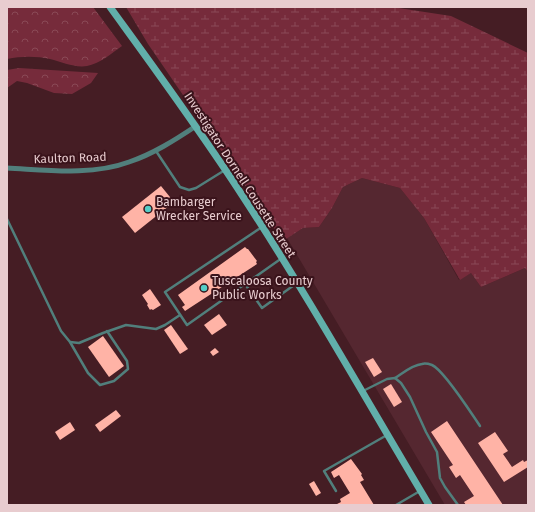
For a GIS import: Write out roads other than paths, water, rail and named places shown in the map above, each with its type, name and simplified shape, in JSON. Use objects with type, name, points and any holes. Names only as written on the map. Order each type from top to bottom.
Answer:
[{"type":"main road","name":"Investigator Dornell Cousette Street","points":[[110,7],[196,126],[262,226],[429,505]]},
{"type":"street","name":"Kaulton Road","points":[[7,168],[67,170],[105,168],[128,163],[156,150],[196,126]]},
{"type":"lane","points":[[156,150],[180,187],[189,190],[196,188],[225,169]]},
{"type":"lane","points":[[7,219],[61,331],[70,342],[88,373],[100,385],[114,381],[128,369],[127,360],[107,331]]},
{"type":"lane","points":[[262,226],[165,292],[187,325],[282,258]]},
{"type":"lane","points":[[245,284],[262,308],[297,283]]},
{"type":"lane","points":[[70,342],[79,343],[126,325],[156,329],[180,315]]},
{"type":"lane","points":[[362,392],[387,378],[395,378],[415,366],[423,363],[431,364],[438,369],[462,399],[480,426]]},
{"type":"lane","points":[[395,378],[401,383],[410,397],[437,452],[440,478],[458,505]]},
{"type":"lane","points":[[336,491],[324,471],[387,435]]},
{"type":"lane","points":[[396,505],[420,491]]},
{"type":"place","name":"Bambarger Wrecker Service","points":[[148,209]]},
{"type":"place","name":"Tuscaloosa County Public Works","points":[[204,288]]}]
